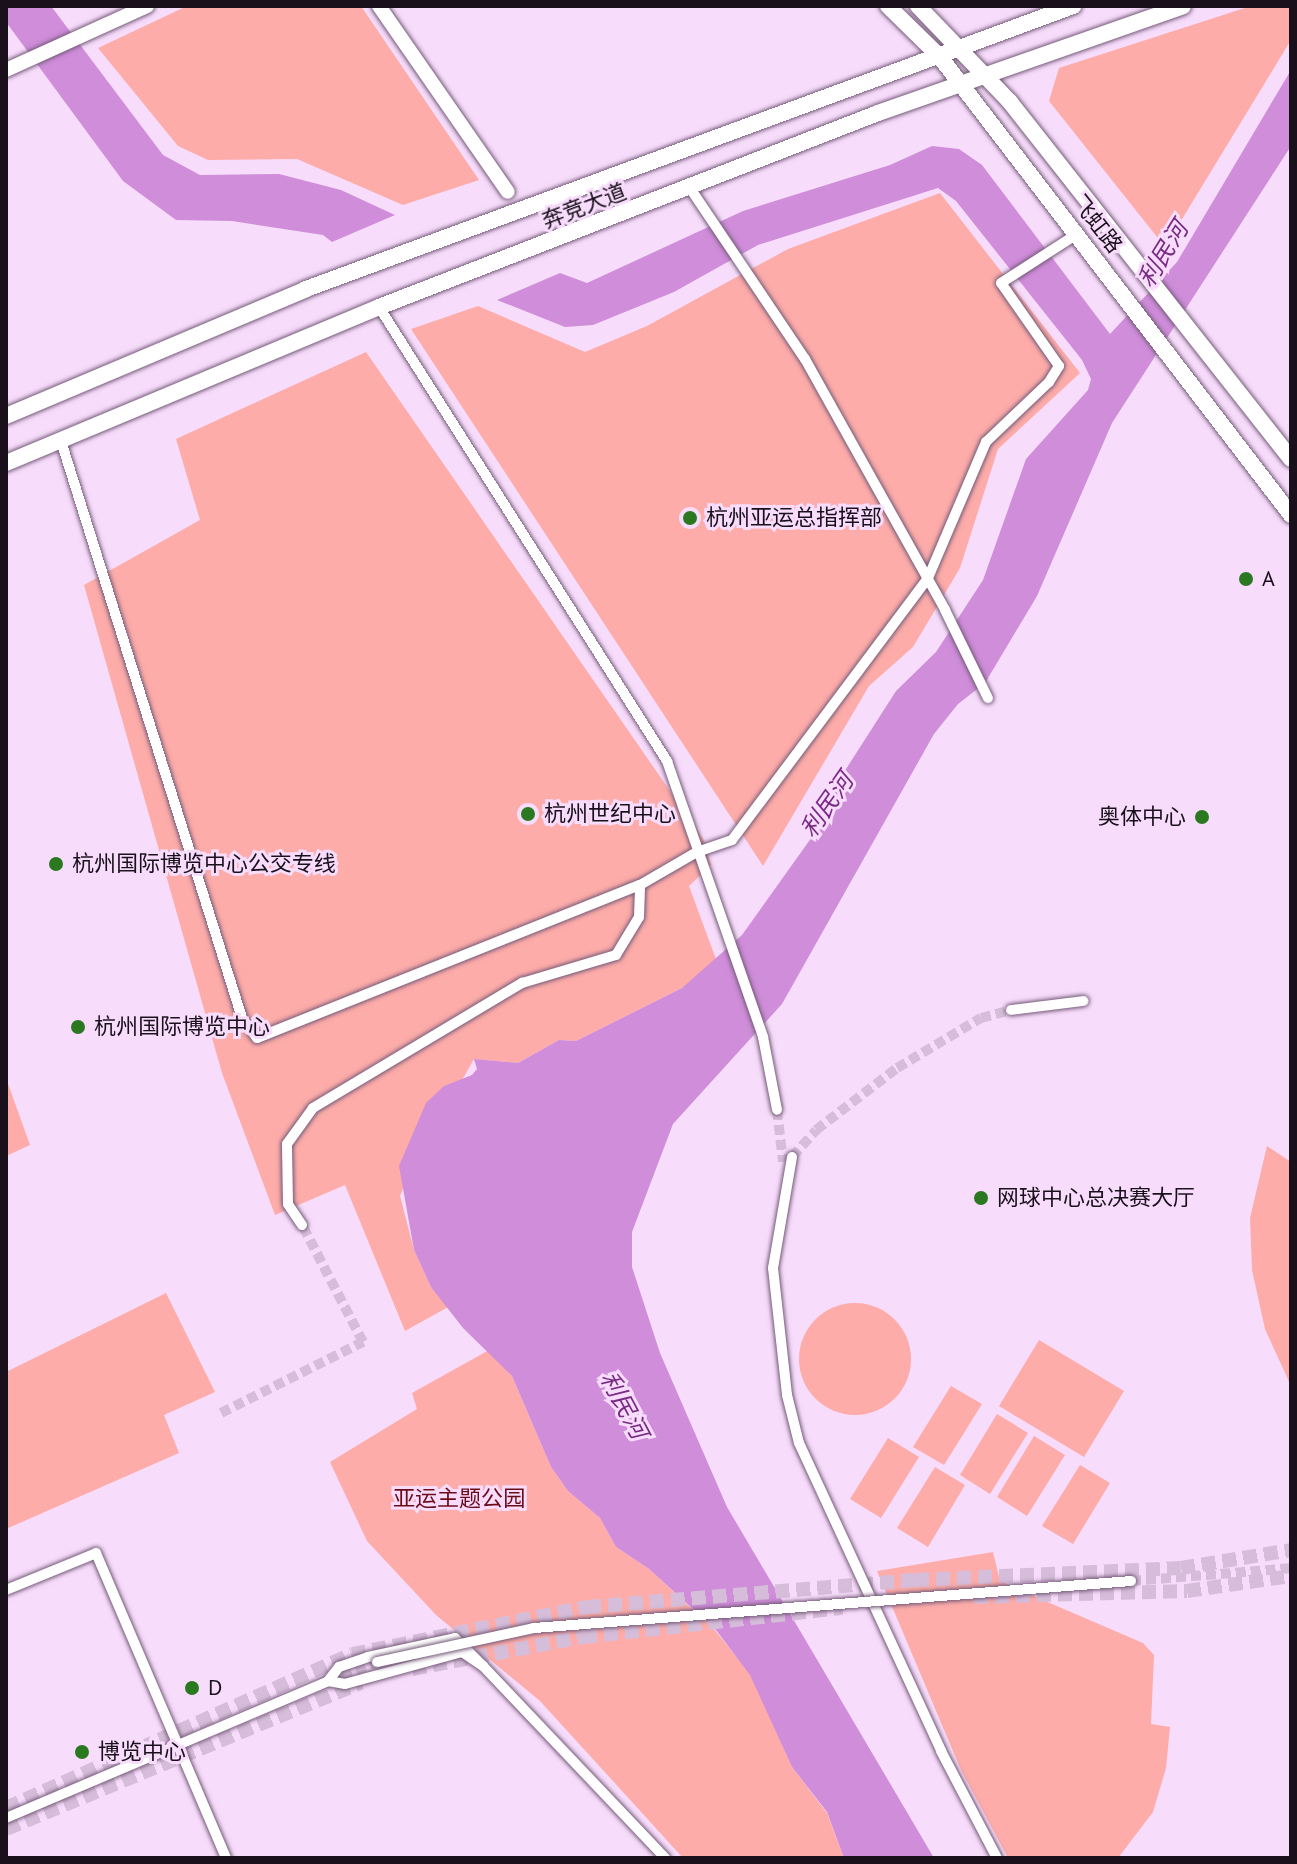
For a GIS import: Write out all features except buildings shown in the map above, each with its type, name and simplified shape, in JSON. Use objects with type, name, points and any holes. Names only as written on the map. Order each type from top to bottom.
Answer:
[{"type":"main road","name":"飞虹路","points":[[888,6],[940,57],[1291,515]]},
{"type":"main road","name":"飞虹路","points":[[918,6],[985,74],[1291,459]]},
{"type":"main road","name":"奔竞大道","points":[[6,416],[306,289],[1073,6]]},
{"type":"main road","name":"奔竞大道","points":[[6,463],[379,307],[985,74],[1183,6]]},
{"type":"street","points":[[11,68],[147,6]]},
{"type":"street","points":[[379,6],[508,192]]},
{"type":"street","points":[[690,188],[805,359],[928,578],[988,698]]},
{"type":"street","points":[[61,441],[242,1018],[257,1038],[640,885],[697,852],[732,840],[928,578],[986,442],[1049,382],[1059,366],[1001,283],[1077,234]]},
{"type":"street","points":[[379,307],[667,761],[763,1037],[777,1110]]},
{"type":"street","points":[[302,1225],[288,1204],[287,1144],[313,1108],[522,983],[616,955],[639,917],[640,885]]},
{"type":"street","points":[[1011,1010],[1083,1001]]},
{"type":"street","points":[[788,1159],[773,1268],[785,1380],[799,1443],[941,1751],[997,1858]]},
{"type":"street","points":[[6,1590],[96,1553],[175,1745],[226,1858]]},
{"type":"street","points":[[377,1662],[534,1628],[749,1607],[1131,1581]]},
{"type":"street","points":[[6,1818],[328,1681],[339,1667],[368,1657],[455,1638],[665,1858]]},
{"type":"street","points":[[328,1681],[345,1684],[462,1652],[483,1666]]},
{"type":"green space","points":[[187,6],[361,6],[479,180],[403,205],[297,159],[208,160],[178,146],[98,48]]},
{"type":"green space","points":[[1251,6],[1291,6],[1291,40],[1165,247],[1049,101],[1059,68]]},
{"type":"green space","points":[[940,193],[1080,373],[998,449],[960,568],[913,647],[869,686],[763,866],[411,329],[478,306],[585,352],[647,326],[788,249]]},
{"type":"green space","name":"杭州世纪中心","points":[[366,352],[704,840],[711,865],[689,886],[717,962],[682,988],[576,1041],[559,1040],[518,1063],[474,1059],[461,1082],[444,1086],[400,1196],[414,1250],[431,1287],[450,1306],[405,1331],[345,1185],[275,1215],[222,1073],[84,585],[200,520],[176,439]]},
{"type":"green space","points":[[6,1078],[30,1145],[6,1156]]},
{"type":"green space","points":[[1267,1146],[1291,1162],[1291,1386],[1265,1329],[1252,1270],[1250,1218]]},
{"type":"green space","points":[[166,1293],[215,1392],[164,1415],[179,1453],[6,1529],[6,1372]]},
{"type":"green space","points":[[855,1303],[876,1307],[894,1320],[907,1338],[911,1359],[907,1380],[894,1398],[876,1411],[855,1415],[834,1411],[816,1398],[803,1380],[799,1359],[803,1338],[816,1320],[834,1307]]},
{"type":"green space","points":[[1039,1340],[1124,1391],[1084,1457],[999,1406]]},
{"type":"green space","name":"亚运主题公园","points":[[489,1350],[512,1376],[551,1467],[568,1491],[600,1518],[616,1547],[649,1569],[714,1629],[751,1675],[792,1767],[827,1813],[844,1858],[683,1858],[540,1701],[436,1615],[367,1541],[330,1462],[417,1409],[412,1393]]},
{"type":"green space","points":[[951,1386],[982,1404],[944,1465],[913,1447]]},
{"type":"green space","points":[[997,1414],[1028,1433],[990,1494],[960,1475]]},
{"type":"green space","points":[[1034,1436],[1065,1455],[1027,1516],[997,1497]]},
{"type":"green space","points":[[888,1438],[919,1457],[881,1518],[850,1499]]},
{"type":"green space","points":[[1080,1465],[1110,1483],[1073,1544],[1042,1526]]},
{"type":"green space","points":[[935,1467],[965,1485],[928,1547],[897,1528]]},
{"type":"green space","points":[[993,1552],[999,1577],[1008,1585],[1143,1643],[1154,1655],[1151,1724],[1170,1727],[1166,1768],[1153,1812],[1118,1858],[1008,1858],[961,1770],[877,1571]]},
{"type":"water","points":[[6,6],[51,6],[163,155],[200,175],[279,174],[341,190],[395,215],[332,242],[323,235],[232,221],[176,220],[123,181],[6,22]]},
{"type":"water","name":"利民河","points":[[1291,70],[1291,146],[1112,423],[1037,596],[985,683],[958,704],[934,734],[782,1004],[673,1124],[632,1232],[632,1267],[660,1353],[727,1507],[934,1858],[844,1858],[827,1812],[792,1767],[750,1675],[716,1630],[649,1569],[616,1547],[600,1518],[568,1491],[551,1467],[512,1376],[463,1328],[431,1287],[414,1250],[399,1166],[426,1103],[444,1086],[472,1075],[477,1069],[474,1059],[518,1063],[559,1040],[576,1041],[682,988],[742,935],[819,827],[814,819],[896,691],[936,652],[983,580],[1026,459],[1088,390],[1091,379],[1082,360],[956,201],[938,188],[758,245],[674,292],[593,325],[565,327],[497,300],[560,273],[587,283],[743,211],[890,165],[932,146],[959,149],[982,165],[1110,334],[1177,262]]},
{"type":"tunnel","points":[[792,1157],[816,1130],[897,1068],[981,1018],[1011,1010]]},
{"type":"tunnel","points":[[777,1110],[783,1162]]},
{"type":"tunnel","points":[[221,1413],[363,1342],[302,1225]]},
{"type":"tunnel","points":[[6,1808],[352,1654],[587,1607],[915,1580],[1181,1568],[1291,1550]]},
{"type":"tunnel","points":[[1131,1581],[1291,1568]]},
{"type":"tunnel","points":[[974,1597],[1187,1591],[1291,1576]]},
{"type":"tunnel","points":[[412,1669],[583,1637],[842,1608]]},
{"type":"tunnel","points":[[328,1681],[377,1662]]},
{"type":"tunnel","points":[[6,1829],[361,1683]]},
{"type":"place","name":"杭州亚运总指挥部","points":[[690,518]]},
{"type":"place","name":"A","points":[[1246,579]]},
{"type":"place","name":"杭州世纪中心","points":[[528,814]]},
{"type":"place","name":"奥体中心","points":[[1202,817]]},
{"type":"place","name":"杭州国际博览中心公交专线","points":[[56,864]]},
{"type":"place","name":"杭州国际博览中心","points":[[78,1027]]},
{"type":"place","name":"网球中心总决赛大厅","points":[[981,1198]]},
{"type":"place","name":"D","points":[[192,1688]]},
{"type":"place","name":"博览中心","points":[[82,1752]]}]
